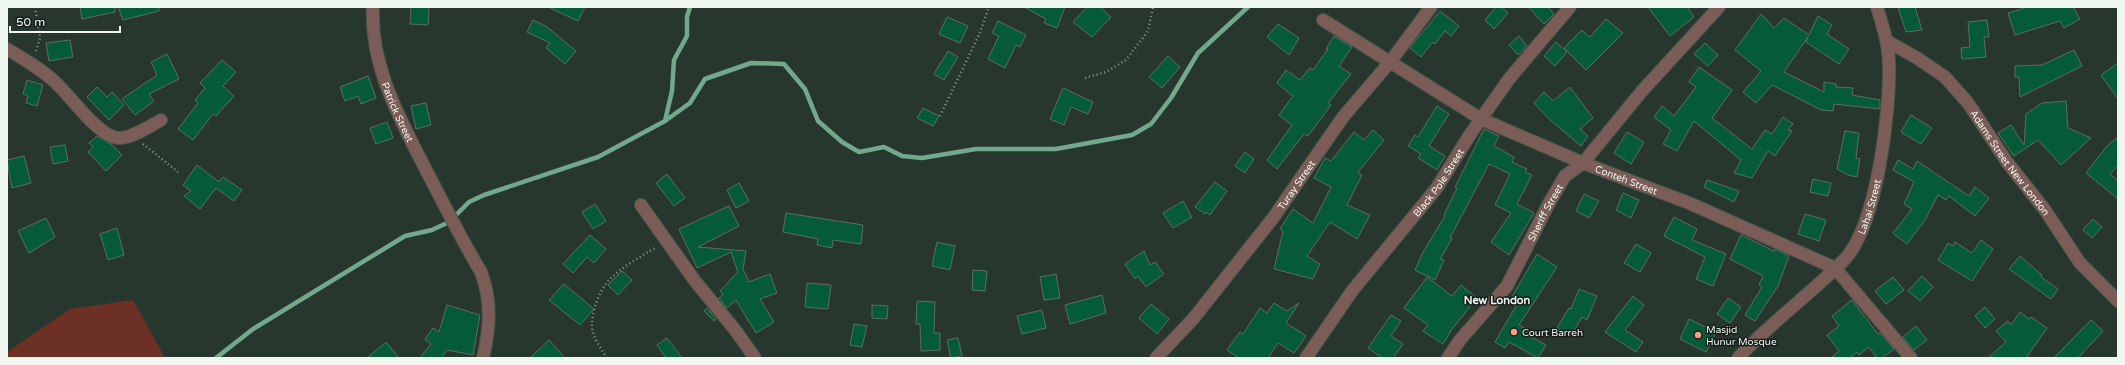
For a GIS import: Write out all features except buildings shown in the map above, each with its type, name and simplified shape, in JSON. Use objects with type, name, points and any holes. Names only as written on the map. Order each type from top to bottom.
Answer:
[{"type":"street","name":"Patrick Street","points":[[373,7],[372,26],[376,53],[392,102],[447,210],[481,272],[488,291],[487,339],[483,358]]},
{"type":"street","name":"Turay Street","points":[[1156,358],[1193,319],[1273,218],[1343,117],[1390,62],[1431,7]]},
{"type":"street","name":"Black Pole Street","points":[[1306,358],[1352,291],[1436,189],[1480,119],[1514,73],[1570,7]]},
{"type":"street","name":"Sheriff Street","points":[[1450,358],[1460,340],[1507,286],[1548,205],[1565,176],[1583,163],[1652,79],[1719,7]]},
{"type":"street","name":"Lahai Street","points":[[1738,358],[1754,340],[1846,258],[1864,227],[1874,190],[1886,126],[1889,66],[1887,41],[1877,7]]},
{"type":"street","name":"Conteh Street","points":[[1323,20],[1480,119],[1583,163],[1689,203],[1834,268],[1910,358]]},
{"type":"street","name":"Adams Street New London","points":[[1887,41],[1917,58],[1945,77],[1968,103],[2007,162],[2045,210],[2080,263],[2118,301]]},
{"type":"street","points":[[7,49],[31,63],[55,82],[94,123],[108,135],[119,138],[131,135],[162,120]]},
{"type":"street","points":[[641,205],[695,281],[736,331],[755,358]]},
{"type":"path","points":[[31,63],[40,38],[35,7]]},
{"type":"path","points":[[940,116],[979,35],[989,7]]},
{"type":"path","points":[[1085,78],[1106,72],[1126,60],[1148,31],[1153,7]]},
{"type":"path","points":[[131,135],[178,172]]},
{"type":"path","points":[[607,358],[598,344],[592,328],[594,310],[600,296],[609,280],[666,242]]},
{"type":"shaded area","points":[[133,300],[165,358],[7,358],[7,352],[70,309]]},
{"type":"waterway","points":[[665,121],[672,91],[674,60],[687,36],[687,17],[690,7]]},
{"type":"waterway","points":[[216,358],[253,329],[405,236],[432,230],[449,222],[469,202],[484,195],[598,157],[665,121],[690,103],[705,79],[751,63],[784,64],[805,89],[818,121],[842,142],[859,152],[884,147],[902,156],[922,158],[976,149],[1056,149],[1132,135],[1151,124],[1171,98],[1198,53],[1248,7]]},
{"type":"place","name":"Court Barreh","points":[[1514,332]]},
{"type":"place","name":"Masjid Hunur Mosque","points":[[1698,335]]},
{"type":"district","name":"New London","points":[[1497,300]]}]
